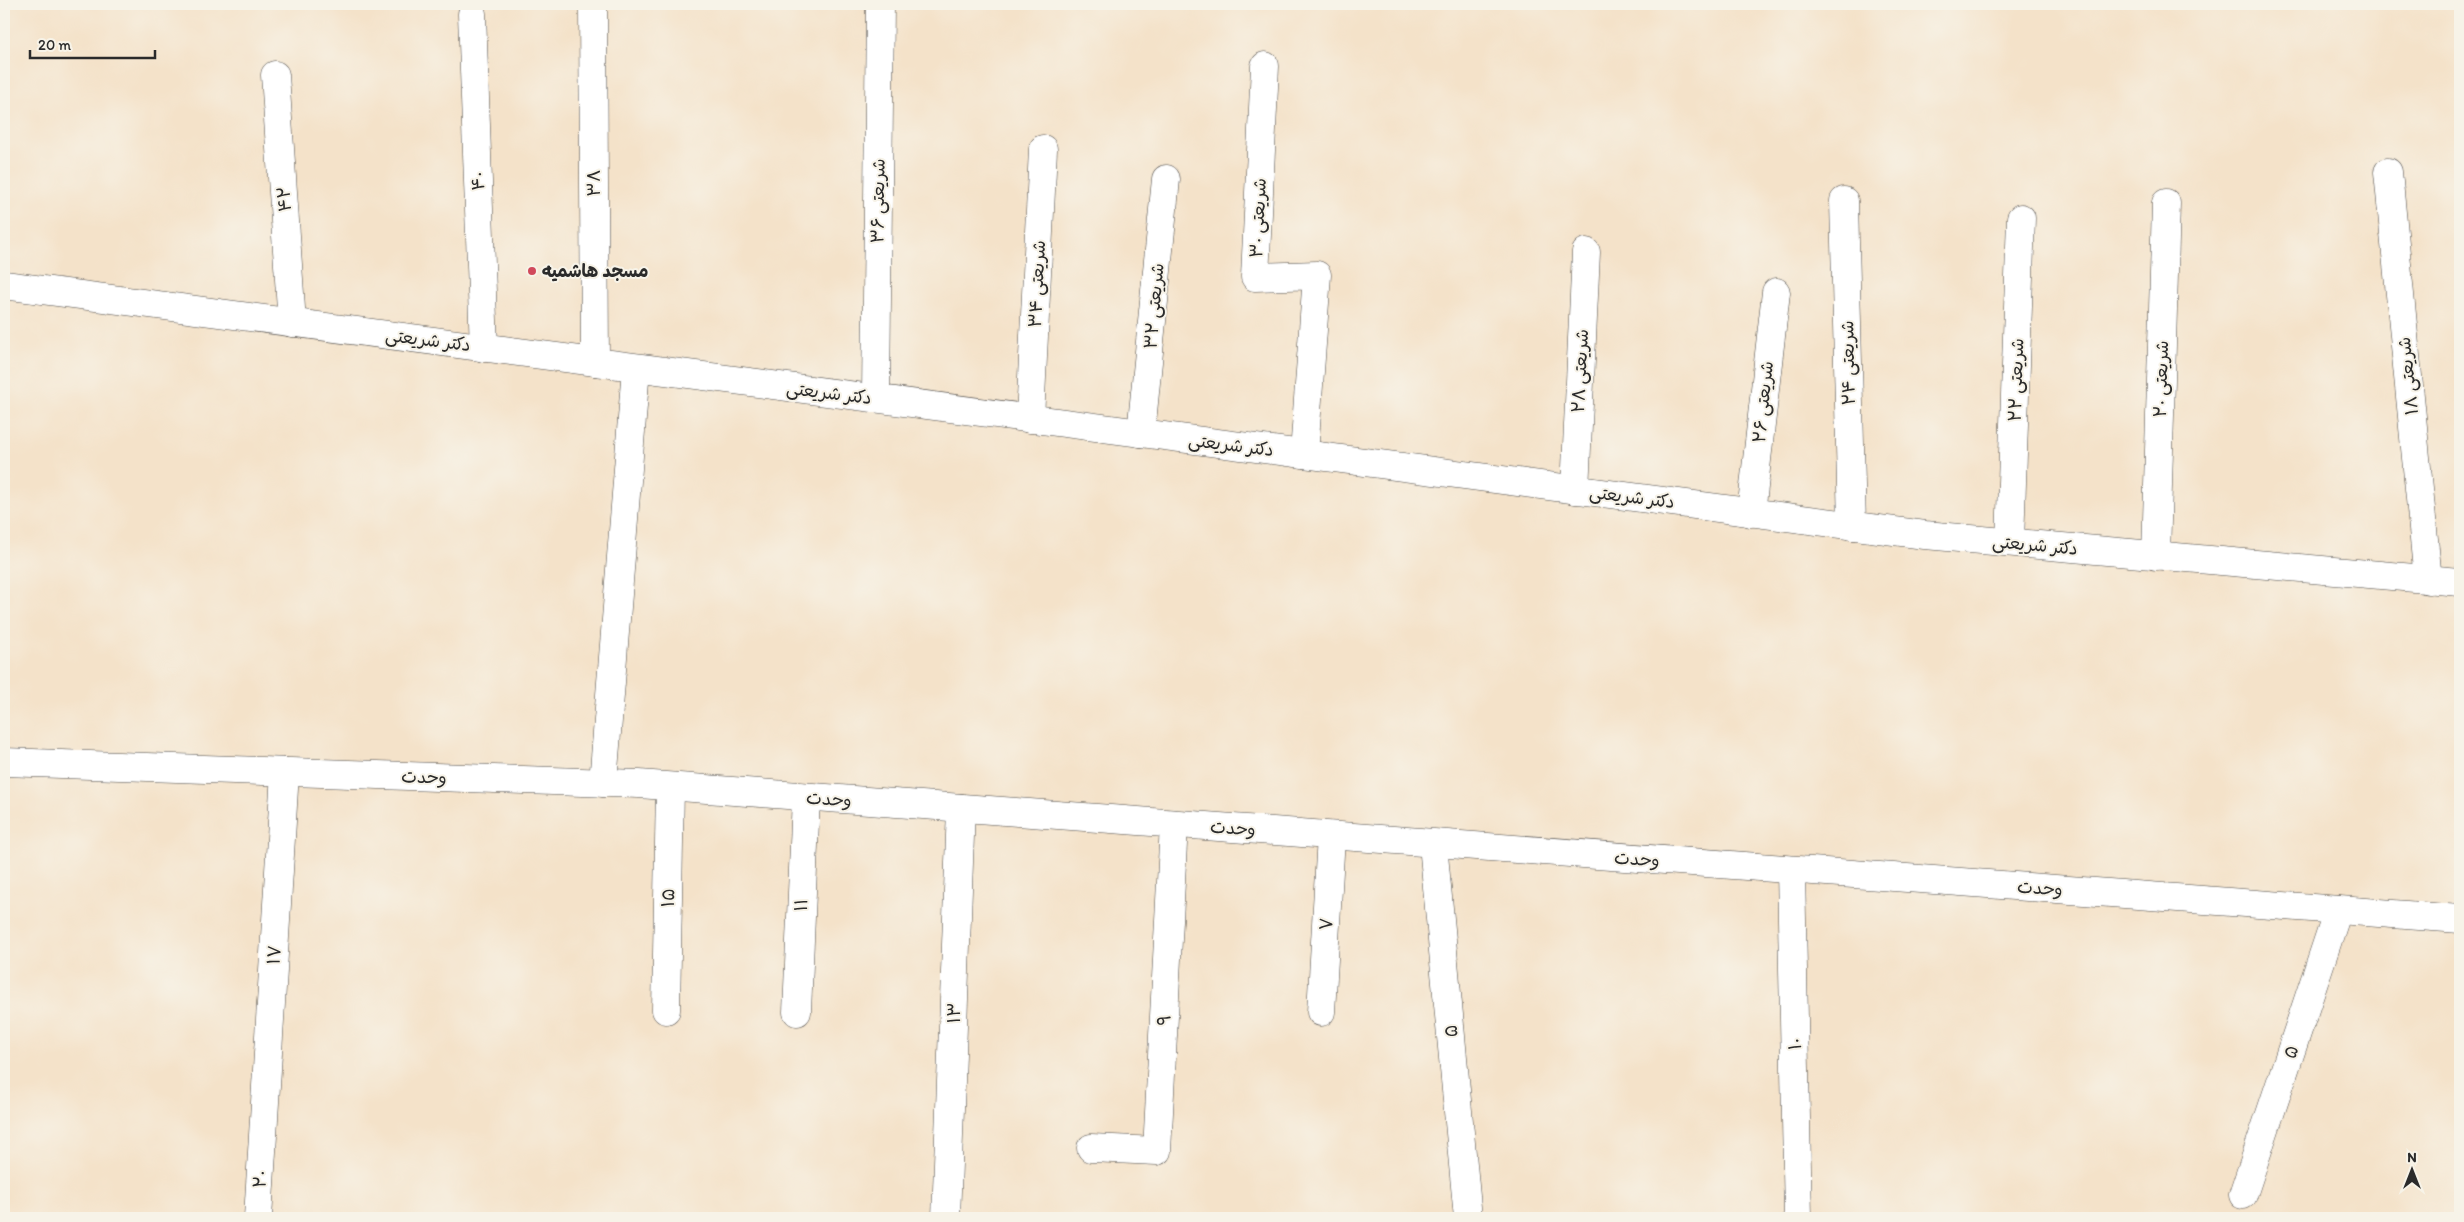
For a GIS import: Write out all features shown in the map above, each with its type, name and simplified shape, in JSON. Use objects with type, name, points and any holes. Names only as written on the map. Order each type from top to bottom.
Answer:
[{"type":"street","name":"۳۸","points":[[593,4],[595,362]]},
{"type":"street","name":"شریعتی ۳۶","points":[[876,398],[880,4]]},
{"type":"street","name":"۴۰","points":[[472,14],[484,348]]},
{"type":"street","name":"شریعتی ۳۰","points":[[1265,66],[1255,278],[1317,275],[1304,454]]},
{"type":"street","name":"۴۲","points":[[275,75],[292,323]]},
{"type":"street","name":"شریعتی ۳۴","points":[[1030,419],[1043,149]]},
{"type":"street","name":"شریعتی ۱۸","points":[[2388,172],[2428,580]]},
{"type":"street","name":"شریعتی ۳۲","points":[[1141,433],[1166,179]]},
{"type":"street","name":"شریعتی ۲۴","points":[[1844,201],[1852,526]]},
{"type":"street","name":"شریعتی ۲۰","points":[[2156,556],[2166,203]]},
{"type":"street","name":"شریعتی ۲۲","points":[[2010,542],[2021,218]]},
{"type":"street","name":"شریعتی ۲۸","points":[[1575,490],[1586,252]]},
{"type":"street","name":"دکتر شریعتی","points":[[4,286],[1852,526],[2156,556],[2460,582]]},
{"type":"street","name":"شریعتی ۲۶","points":[[1750,512],[1776,292]]},
{"type":"street","points":[[603,783],[636,368]]},
{"type":"street","name":"وحدت","points":[[4,762],[670,786],[2460,919]]},
{"type":"street","name":"۱۷","points":[[263,1139],[285,772]]},
{"type":"street","name":"۱۵","points":[[666,1010],[670,786]]},
{"type":"street","name":"۱۱","points":[[797,1012],[806,797]]},
{"type":"street","name":"۱۳","points":[[946,1218],[961,808]]},
{"type":"street","name":"۹","points":[[1091,1148],[1157,1151],[1174,824]]},
{"type":"street","name":"۷","points":[[1321,1012],[1331,836]]},
{"type":"street","name":"۵","points":[[1433,844],[1468,1218]]},
{"type":"street","name":"۱۰","points":[[1791,870],[1798,1218]]},
{"type":"street","name":"۵","points":[[2243,1195],[2338,910]]},
{"type":"street","name":"۲۰","points":[[258,1218],[263,1139]]},
{"type":"place","name":"مسجد هاشمیه","points":[[532,271]]}]
